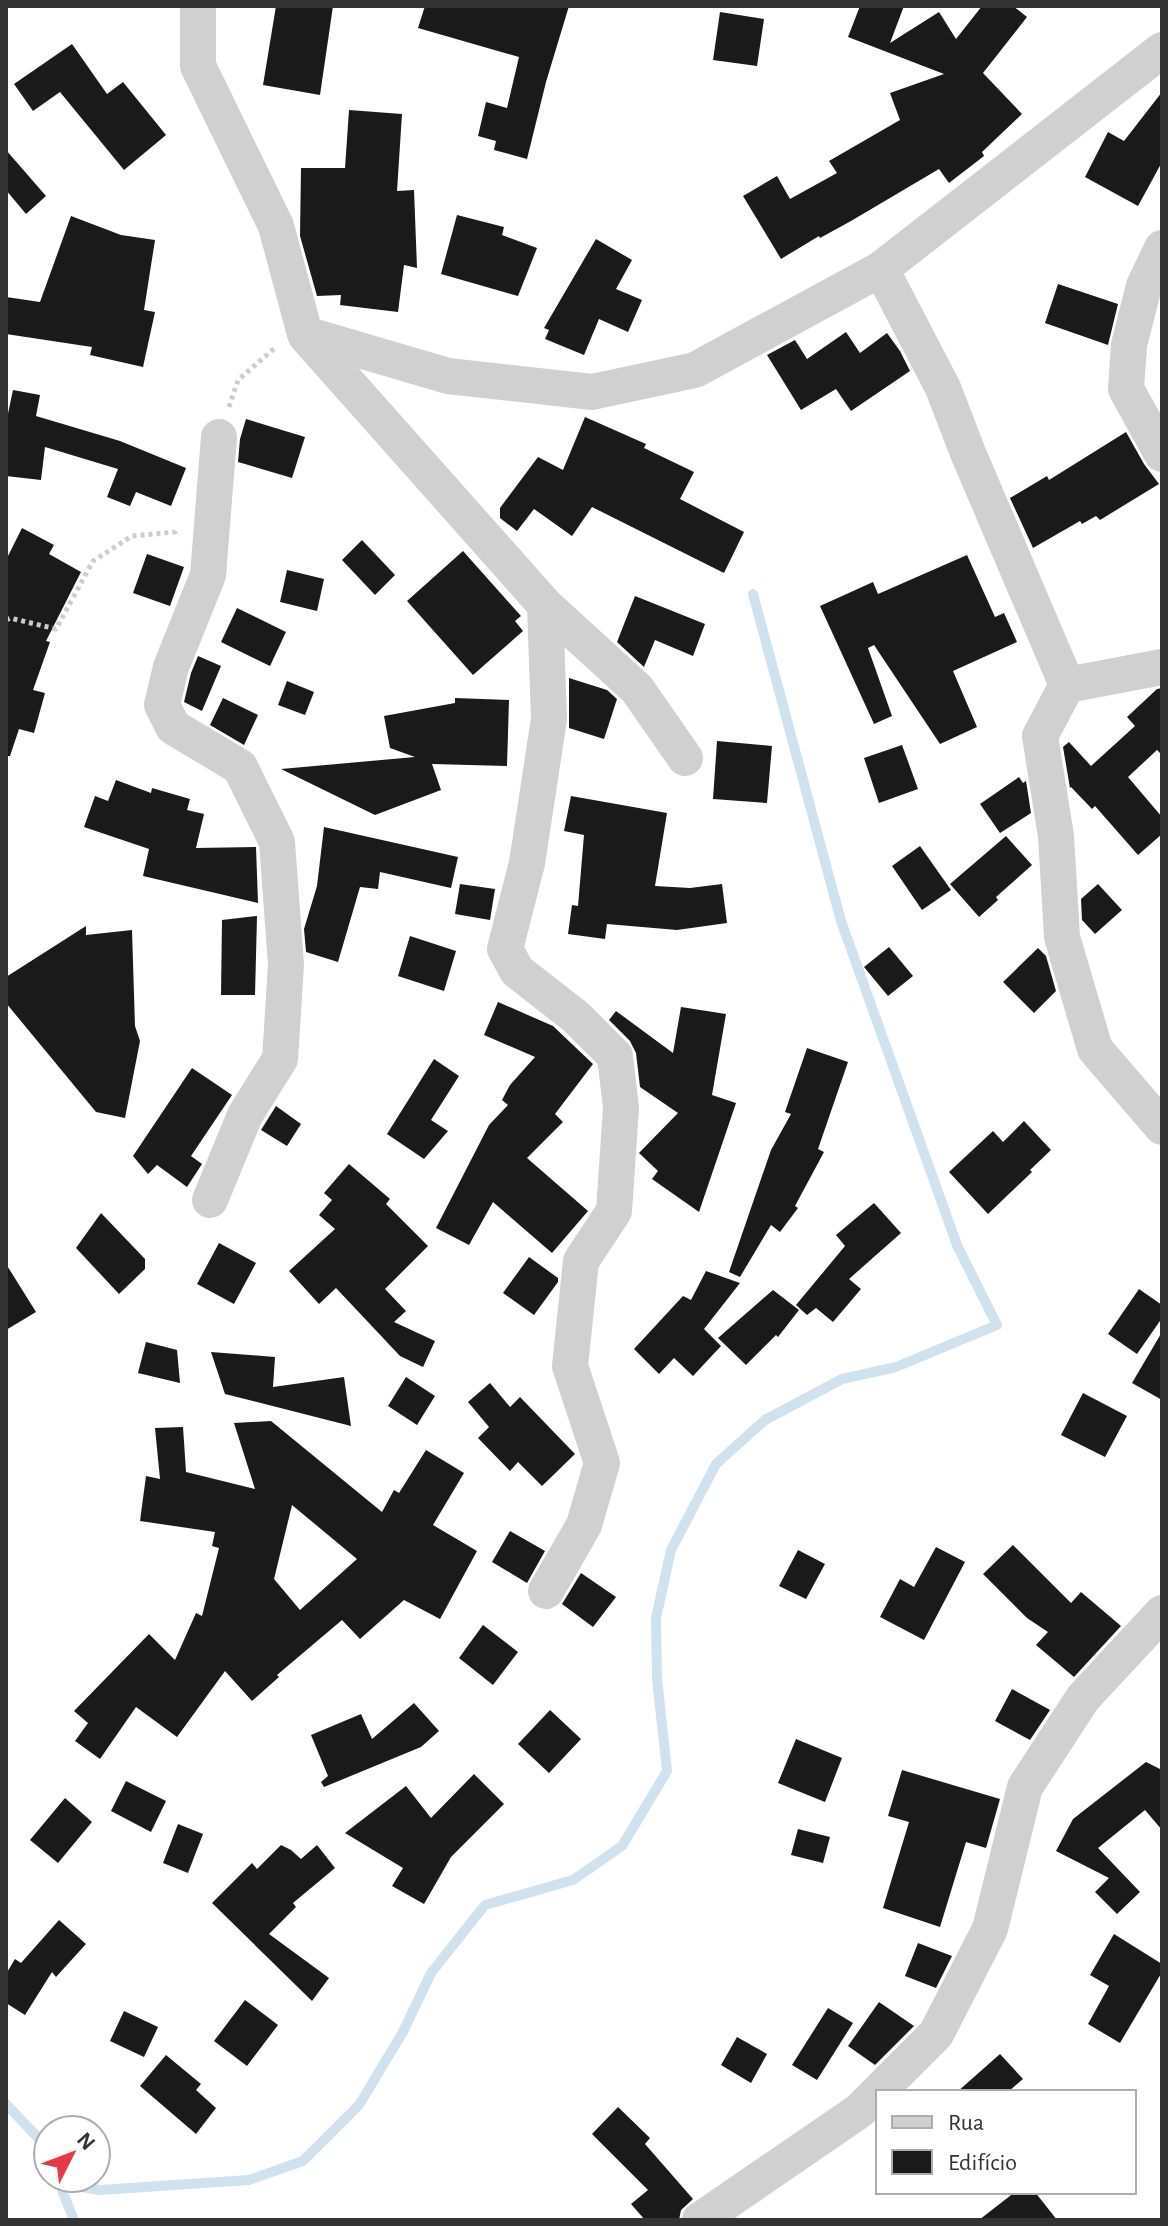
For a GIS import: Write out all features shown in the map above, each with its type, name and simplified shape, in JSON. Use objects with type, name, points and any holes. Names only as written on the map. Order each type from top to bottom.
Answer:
[{"type":"street","points":[[198,6],[198,66],[276,226],[305,334],[545,605],[637,689],[685,758]]},
{"type":"street","points":[[305,334],[448,376],[592,392],[695,370],[881,269],[1162,50]]},
{"type":"street","points":[[1162,248],[1144,286],[1132,330],[1126,389],[1162,454]]},
{"type":"street","points":[[881,269],[943,388],[1067,685]]},
{"type":"street","points":[[210,1200],[245,1115],[280,1059],[286,965],[277,842],[240,767],[173,727],[162,705],[171,667],[208,575],[219,437]]},
{"type":"street","points":[[545,605],[549,719],[527,863],[505,949],[517,971],[576,1017],[615,1056],[621,1108],[614,1211],[581,1261],[570,1366],[602,1463],[584,1525],[546,1591]]},
{"type":"street","points":[[1067,685],[1162,667]]},
{"type":"street","points":[[1067,685],[1040,736],[1056,836],[1062,937],[1095,1049],[1162,1127]]},
{"type":"street","points":[[880,2090],[936,2034],[990,1929],[1025,1787],[1083,1698],[1162,1613]]},
{"type":"street","points":[[700,2220],[859,2111],[876,2094]]},
{"type":"building","points":[[276,6],[333,6],[320,95],[263,85]]},
{"type":"building","points":[[425,6],[569,6],[527,159],[494,150],[496,141],[478,136],[486,102],[507,108],[519,57],[418,28]]},
{"type":"building","points":[[860,6],[904,6],[890,43],[939,12],[956,39],[982,6],[1013,6],[1027,17],[983,73],[1022,114],[982,152],[984,156],[949,183],[939,169],[781,259],[743,196],[777,176],[790,199],[837,173],[829,161],[900,120],[890,93],[944,74],[848,37]]},
{"type":"building","points":[[720,12],[764,19],[757,66],[713,60]]},
{"type":"building","points":[[72,44],[107,94],[123,82],[166,135],[124,170],[60,92],[33,111],[14,84]]},
{"type":"building","points":[[1162,92],[1162,162],[1138,206],[1085,177],[1108,132],[1124,141]]},
{"type":"building","points":[[349,110],[402,114],[397,191],[414,190],[417,268],[404,265],[398,312],[340,305],[341,295],[317,296],[300,236],[301,168],[345,168]]},
{"type":"building","points":[[6,150],[46,196],[26,214],[6,190]]},
{"type":"building","points":[[457,215],[504,227],[502,235],[537,248],[518,296],[441,274]]},
{"type":"building","points":[[71,216],[121,235],[155,240],[144,310],[155,312],[143,367],[90,355],[92,347],[6,334],[6,297],[40,302]]},
{"type":"building","points":[[596,239],[632,260],[616,289],[642,300],[628,332],[599,319],[584,355],[545,339],[549,330],[544,328]]},
{"type":"building","points":[[1058,284],[1118,304],[1108,345],[1045,323]]},
{"type":"building","points":[[846,332],[860,353],[887,333],[910,371],[851,411],[836,389],[801,410],[767,355],[795,340],[807,359]]},
{"type":"building","points":[[13,390],[40,395],[36,416],[120,441],[186,468],[171,506],[136,492],[130,506],[107,497],[118,469],[45,447],[41,480],[6,476],[6,423]]},
{"type":"building","points":[[585,417],[646,444],[644,448],[694,472],[680,499],[744,532],[724,573],[592,507],[572,536],[534,509],[517,531],[500,518],[500,508],[538,457],[563,470]]},
{"type":"building","points":[[246,419],[305,437],[292,478],[238,462]]},
{"type":"building","points":[[1126,432],[1159,484],[1100,520],[1096,516],[1082,524],[1080,521],[1033,548],[1010,498],[1047,476],[1049,480]]},
{"type":"building","points":[[22,528],[54,545],[49,554],[81,572],[46,641],[50,642],[33,690],[45,693],[34,733],[19,729],[10,756],[6,756],[6,560]]},
{"type":"building","points":[[362,540],[395,575],[375,595],[342,560]]},
{"type":"building","points":[[463,551],[521,616],[515,621],[523,631],[473,675],[407,601]]},
{"type":"building","points":[[147,554],[184,567],[170,606],[133,593]]},
{"type":"building","points":[[967,555],[995,617],[1004,613],[1017,642],[953,671],[977,727],[940,744],[874,645],[868,648],[892,716],[874,724],[820,606],[873,582],[878,594]]},
{"type":"building","points":[[287,570],[324,579],[317,611],[280,602]]},
{"type":"building","points":[[635,596],[705,624],[693,656],[655,640],[644,667],[617,642]]},
{"type":"building","points":[[237,608],[286,632],[270,666],[221,642]]},
{"type":"building","points":[[198,656],[221,666],[202,711],[184,702]]},
{"type":"building","points":[[569,678],[607,690],[617,699],[604,739],[569,728]]},
{"type":"building","points":[[287,681],[314,692],[305,715],[278,705]]},
{"type":"building","points":[[1162,688],[1162,755],[1157,750],[1128,777],[1162,817],[1162,834],[1138,855],[1095,806],[1092,809],[1070,788],[1063,747],[1069,742],[1091,766],[1135,726],[1127,717],[1157,689]]},
{"type":"building","points":[[223,698],[258,715],[244,745],[210,725]]},
{"type":"building","points":[[455,698],[509,700],[507,766],[432,764],[441,790],[375,815],[281,769],[415,757],[390,748],[384,716],[455,703]]},
{"type":"building","points":[[717,741],[772,746],[767,803],[713,799]]},
{"type":"building","points":[[902,745],[918,789],[879,803],[864,758]]},
{"type":"building","points":[[1019,777],[1023,783],[1026,781],[1031,813],[1000,833],[980,804]]},
{"type":"building","points":[[116,780],[151,793],[152,788],[190,799],[187,810],[204,814],[196,848],[256,847],[258,903],[143,876],[149,849],[84,827],[95,796],[108,801]]},
{"type":"building","points":[[571,796],[667,813],[655,886],[690,888],[722,884],[727,923],[677,930],[607,924],[605,939],[568,934],[572,905],[578,906],[584,835],[564,831]]},
{"type":"building","points":[[324,827],[458,857],[451,888],[380,872],[378,889],[360,887],[338,962],[306,952],[304,929],[317,886]]},
{"type":"building","points":[[1006,836],[1032,865],[979,917],[950,884]]},
{"type":"building","points":[[920,846],[951,890],[922,910],[892,866]]},
{"type":"building","points":[[460,884],[495,889],[490,920],[455,914]]},
{"type":"building","points":[[1098,884],[1122,910],[1095,934],[1082,920],[1081,899]]},
{"type":"building","points":[[257,916],[255,995],[221,995],[222,920]]},
{"type":"building","points":[[86,926],[86,935],[132,930],[135,1026],[140,1041],[125,1118],[96,1112],[6,1003],[6,977]]},
{"type":"building","points":[[410,936],[456,951],[444,991],[398,976]]},
{"type":"building","points":[[889,947],[913,976],[888,996],[864,967]]},
{"type":"building","points":[[1038,948],[1046,956],[1056,991],[1034,1013],[1003,982]]},
{"type":"building","points":[[498,1002],[553,1026],[593,1064],[555,1114],[563,1122],[527,1158],[588,1211],[552,1253],[493,1202],[469,1245],[436,1228],[489,1125],[508,1105],[502,1100],[510,1085],[535,1057],[484,1035]]},
{"type":"building","points":[[681,1007],[726,1014],[712,1095],[736,1103],[699,1212],[652,1179],[658,1171],[639,1153],[678,1113],[640,1087],[636,1053],[630,1041],[609,1020],[616,1011],[673,1053]]},
{"type":"building","points":[[807,1048],[848,1062],[818,1149],[824,1152],[795,1206],[798,1208],[780,1232],[771,1225],[740,1277],[729,1272],[771,1150],[791,1114],[785,1112]]},
{"type":"building","points":[[434,1059],[459,1076],[431,1120],[448,1131],[424,1159],[387,1134]]},
{"type":"building","points":[[192,1068],[232,1095],[191,1156],[202,1164],[187,1187],[157,1165],[148,1174],[133,1156]]},
{"type":"building","points":[[276,1106],[301,1124],[287,1146],[261,1130]]},
{"type":"building","points":[[1024,1121],[1051,1150],[988,1214],[949,1172],[993,1131],[1003,1142]]},
{"type":"building","points":[[349,1164],[390,1199],[386,1204],[428,1246],[385,1289],[406,1311],[394,1322],[435,1341],[423,1367],[400,1356],[336,1288],[319,1304],[289,1271],[335,1229],[319,1215],[332,1200],[324,1193]]},
{"type":"building","points":[[874,1203],[901,1233],[849,1279],[861,1289],[833,1322],[816,1308],[807,1315],[796,1305],[845,1246],[836,1235]]},
{"type":"building","points":[[101,1213],[145,1259],[145,1269],[119,1294],[76,1248]]},
{"type":"building","points":[[219,1243],[256,1263],[234,1304],[197,1284]]},
{"type":"building","points":[[529,1257],[558,1278],[534,1315],[503,1293]]},
{"type":"building","points":[[6,1264],[36,1312],[6,1330]]},
{"type":"building","points":[[706,1271],[740,1283],[704,1329],[721,1346],[693,1376],[674,1358],[659,1374],[634,1349],[683,1296],[691,1300]]},
{"type":"building","points":[[1139,1289],[1162,1305],[1162,1318],[1137,1354],[1108,1334]]},
{"type":"building","points":[[773,1290],[799,1310],[778,1337],[776,1335],[746,1365],[718,1338]]},
{"type":"building","points":[[1162,1332],[1162,1400],[1132,1383]]},
{"type":"building","points":[[146,1342],[177,1350],[180,1383],[138,1373]]},
{"type":"building","points":[[211,1352],[275,1357],[273,1387],[344,1377],[351,1426],[225,1394]]},
{"type":"building","points":[[406,1377],[435,1396],[417,1425],[388,1406]]},
{"type":"building","points":[[490,1383],[510,1407],[520,1397],[575,1454],[542,1486],[518,1462],[510,1471],[478,1438],[489,1427],[468,1402]]},
{"type":"building","points":[[1083,1393],[1127,1416],[1105,1457],[1061,1435]]},
{"type":"building","points":[[271,1421],[382,1512],[394,1490],[399,1493],[426,1450],[464,1473],[433,1525],[477,1551],[440,1619],[404,1600],[360,1639],[342,1620],[277,1675],[279,1677],[252,1701],[225,1671],[177,1737],[136,1707],[100,1759],[75,1741],[88,1723],[74,1711],[149,1634],[175,1660],[196,1613],[202,1616],[219,1548],[212,1546],[215,1532],[140,1521],[146,1476],[160,1479],[155,1428],[183,1427],[186,1472],[255,1489],[234,1423]],"holes":[[[292,1505],[357,1559],[300,1610],[274,1579]]]},
{"type":"building","points":[[510,1531],[545,1551],[527,1583],[492,1562]]},
{"type":"building","points":[[1013,1545],[1071,1603],[1081,1592],[1121,1626],[1074,1677],[1036,1645],[1048,1632],[1027,1618],[983,1574]]},
{"type":"building","points":[[936,1547],[965,1562],[924,1640],[880,1617],[900,1579],[914,1587]]},
{"type":"building","points":[[798,1550],[825,1564],[806,1599],[779,1586]]},
{"type":"building","points":[[581,1573],[616,1597],[593,1627],[562,1604]]},
{"type":"building","points":[[483,1625],[518,1652],[493,1685],[459,1658]]},
{"type":"building","points":[[1012,1689],[1050,1710],[1030,1740],[995,1721]]},
{"type":"building","points":[[414,1703],[439,1731],[421,1747],[324,1787],[321,1782],[328,1776],[311,1735],[361,1714],[372,1739]]},
{"type":"building","points":[[550,1710],[581,1739],[549,1773],[518,1744]]},
{"type":"building","points":[[796,1739],[842,1758],[825,1802],[778,1783]]},
{"type":"building","points":[[1146,1762],[1162,1770],[1162,1830],[1145,1810],[1098,1848],[1140,1892],[1117,1914],[1095,1892],[1109,1878],[1056,1851],[1073,1819]]},
{"type":"building","points":[[902,1770],[1000,1799],[986,1848],[966,1842],[940,1927],[883,1908],[909,1822],[888,1816]]},
{"type":"building","points":[[474,1774],[504,1804],[451,1857],[424,1904],[392,1886],[403,1868],[345,1833],[406,1786],[431,1818]]},
{"type":"building","points":[[126,1781],[166,1801],[151,1832],[111,1811]]},
{"type":"building","points":[[65,1798],[92,1822],[58,1863],[30,1840]]},
{"type":"building","points":[[178,1824],[203,1834],[188,1873],[163,1863]]},
{"type":"building","points":[[798,1829],[830,1837],[823,1863],[791,1855]]},
{"type":"building","points":[[281,1845],[301,1859],[317,1845],[335,1868],[293,1903],[296,1907],[269,1934],[329,1978],[312,2001],[212,1903],[252,1863],[257,1869]]},
{"type":"building","points":[[59,1920],[86,1944],[56,1977],[52,1972],[25,2015],[6,2003],[6,1974],[15,1959],[21,1963]]},
{"type":"building","points":[[1114,1934],[1162,1964],[1162,1972],[1120,2043],[1088,2024],[1109,1986],[1090,1975]]},
{"type":"building","points":[[918,1943],[952,1956],[936,1988],[905,1976]]},
{"type":"building","points":[[245,2000],[278,2025],[247,2066],[214,2041]]},
{"type":"building","points":[[879,2002],[914,2026],[875,2065],[848,2046]]},
{"type":"building","points":[[828,2008],[853,2023],[817,2080],[792,2065]]},
{"type":"building","points":[[124,2011],[158,2027],[144,2057],[110,2041]]},
{"type":"building","points":[[737,2037],[767,2054],[751,2083],[721,2065]]},
{"type":"building","points":[[1000,2054],[1023,2079],[1010,2090],[959,2090]]},
{"type":"building","points":[[166,2055],[201,2084],[196,2090],[216,2108],[196,2134],[140,2086]]},
{"type":"building","points":[[618,2107],[650,2138],[645,2144],[693,2199],[681,2210],[679,2220],[645,2220],[631,2204],[648,2190],[592,2134]]},
{"type":"building","points":[[1012,2194],[1037,2194],[1057,2220],[979,2220]]},
{"type":"waterway","points":[[112,2189],[249,2180],[303,2161],[359,2105],[403,2032],[431,1973],[485,1905],[573,1880],[622,1846],[667,1771],[657,1678],[656,1618],[671,1550],[716,1464],[765,1420],[842,1379],[896,1367],[997,1325],[957,1245],[841,921],[753,594]]},
{"type":"waterway","points":[[6,2104],[32,2131]]},
{"type":"waterway","points":[[64,2194],[74,2220]]}]
